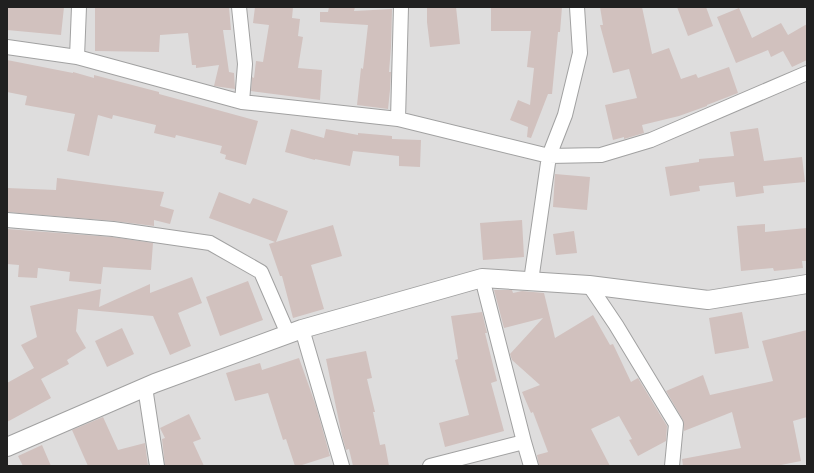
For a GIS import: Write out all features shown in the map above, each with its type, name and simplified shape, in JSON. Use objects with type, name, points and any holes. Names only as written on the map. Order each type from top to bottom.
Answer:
[{"type":"street","points":[[76,57],[79,7]]},
{"type":"street","points":[[239,7],[245,64],[242,102]]},
{"type":"street","points":[[398,119],[401,7]]},
{"type":"street","points":[[531,281],[549,156],[564,115],[580,53],[577,7]]},
{"type":"street","points":[[7,47],[76,57],[242,102],[398,119],[549,156],[602,155],[651,140],[807,73]]},
{"type":"street","points":[[7,220],[113,229],[210,243],[261,272],[295,332],[342,466]]},
{"type":"street","points":[[482,278],[531,466]]},
{"type":"street","points":[[7,447],[145,387],[295,332],[482,278],[589,285],[708,300],[807,284]]},
{"type":"street","points":[[589,285],[616,324],[676,424],[672,466]]},
{"type":"street","points":[[145,387],[157,466]]},
{"type":"street","points":[[430,466],[524,442]]},
{"type":"shaded area","points":[[7,7],[807,7],[807,466],[7,466]]},
{"type":"building","points":[[7,7],[64,7],[61,35],[7,30]]},
{"type":"building","points":[[95,7],[229,7],[231,30],[223,30],[229,72],[234,73],[235,89],[214,86],[219,65],[196,68],[196,65],[192,65],[188,33],[160,35],[159,52],[95,51]]},
{"type":"building","points":[[255,7],[293,7],[292,18],[300,19],[298,36],[303,37],[298,68],[322,70],[320,100],[251,91],[252,77],[254,78],[256,61],[263,62],[269,25],[253,23]]},
{"type":"building","points":[[329,7],[355,7],[354,11],[392,9],[389,72],[391,72],[388,109],[357,105],[368,25],[320,22],[320,12],[328,12]]},
{"type":"building","points":[[427,7],[456,7],[460,44],[430,47]]},
{"type":"building","points":[[491,7],[562,7],[552,94],[548,94],[531,138],[527,137],[528,127],[510,120],[518,100],[530,105],[534,68],[527,67],[531,31],[491,31]]},
{"type":"building","points":[[600,7],[642,7],[652,54],[669,48],[681,79],[696,74],[698,78],[729,67],[738,93],[679,116],[642,125],[644,133],[624,139],[624,137],[613,140],[605,105],[637,98],[629,69],[613,73],[600,25],[603,25]]},
{"type":"building","points":[[677,7],[706,7],[713,26],[688,36]]},
{"type":"building","points":[[739,8],[752,38],[781,23],[788,35],[807,24],[807,60],[792,67],[783,51],[771,57],[768,50],[736,63],[717,17]]},
{"type":"building","points":[[7,60],[73,72],[94,78],[94,75],[258,121],[246,165],[225,159],[226,155],[220,153],[222,146],[176,135],[175,138],[154,133],[156,125],[113,115],[112,119],[98,115],[89,156],[67,151],[75,114],[25,105],[27,96],[7,92]]},
{"type":"building","points":[[758,128],[764,161],[802,157],[805,182],[763,186],[764,193],[736,197],[734,182],[699,186],[700,191],[670,196],[665,167],[699,162],[699,159],[734,156],[730,132]]},
{"type":"building","points":[[291,129],[324,138],[326,129],[358,135],[358,133],[392,136],[392,139],[421,140],[420,167],[399,166],[399,156],[353,151],[350,166],[315,160],[285,152]]},
{"type":"building","points":[[555,174],[590,177],[587,210],[553,207]]},
{"type":"building","points":[[57,178],[164,192],[160,206],[174,210],[170,224],[154,220],[154,226],[7,212],[7,188],[56,190]]},
{"type":"building","points":[[219,192],[250,204],[253,198],[288,211],[276,242],[333,225],[342,256],[311,265],[324,309],[293,318],[282,276],[280,276],[269,244],[275,242],[209,218]]},
{"type":"building","points":[[522,220],[524,257],[483,260],[480,223]]},
{"type":"building","points":[[765,224],[765,232],[807,228],[807,261],[802,261],[803,268],[774,271],[773,268],[741,271],[737,226]]},
{"type":"building","points":[[7,229],[112,237],[153,243],[151,270],[103,267],[101,284],[69,281],[70,272],[38,268],[37,278],[18,277],[19,265],[7,264]]},
{"type":"building","points":[[574,231],[577,253],[556,255],[553,234]]},
{"type":"building","points":[[192,277],[202,303],[178,313],[191,346],[170,355],[153,316],[78,309],[76,331],[86,348],[67,360],[69,364],[41,379],[51,398],[7,422],[7,383],[34,368],[21,345],[37,337],[30,306],[101,289],[99,307],[150,284],[150,293]]},
{"type":"building","points":[[248,281],[263,320],[220,336],[206,297]]},
{"type":"building","points":[[494,290],[512,290],[513,293],[522,291],[544,293],[555,338],[593,315],[610,345],[613,344],[631,382],[638,378],[667,426],[666,441],[638,456],[629,440],[632,439],[619,416],[591,429],[610,466],[539,466],[537,455],[548,452],[533,412],[531,413],[522,392],[540,385],[512,360],[510,354],[543,318],[504,328]]},
{"type":"building","points":[[482,312],[487,333],[485,333],[497,381],[491,383],[504,431],[445,447],[439,423],[469,415],[455,360],[458,359],[451,316]]},
{"type":"building","points":[[742,312],[749,348],[715,354],[709,318]]},
{"type":"building","points":[[122,328],[134,354],[107,367],[95,341]]},
{"type":"building","points":[[807,330],[807,417],[793,421],[801,461],[776,466],[683,466],[682,459],[741,448],[732,412],[684,431],[683,420],[666,391],[703,375],[710,395],[773,381],[762,341]]},
{"type":"building","points":[[366,351],[372,378],[367,379],[375,412],[373,412],[380,445],[385,444],[389,466],[353,466],[349,449],[346,450],[342,436],[326,359]]},
{"type":"building","points":[[299,358],[316,406],[330,456],[295,466],[286,439],[283,440],[268,393],[235,401],[226,373],[260,363],[262,370]]},
{"type":"building","points":[[189,414],[201,439],[193,442],[204,466],[165,466],[162,439],[165,438],[160,428]]},
{"type":"building","points":[[103,417],[118,450],[145,443],[148,466],[88,466],[72,430]]},
{"type":"building","points":[[42,445],[51,466],[23,466],[18,456]]}]
